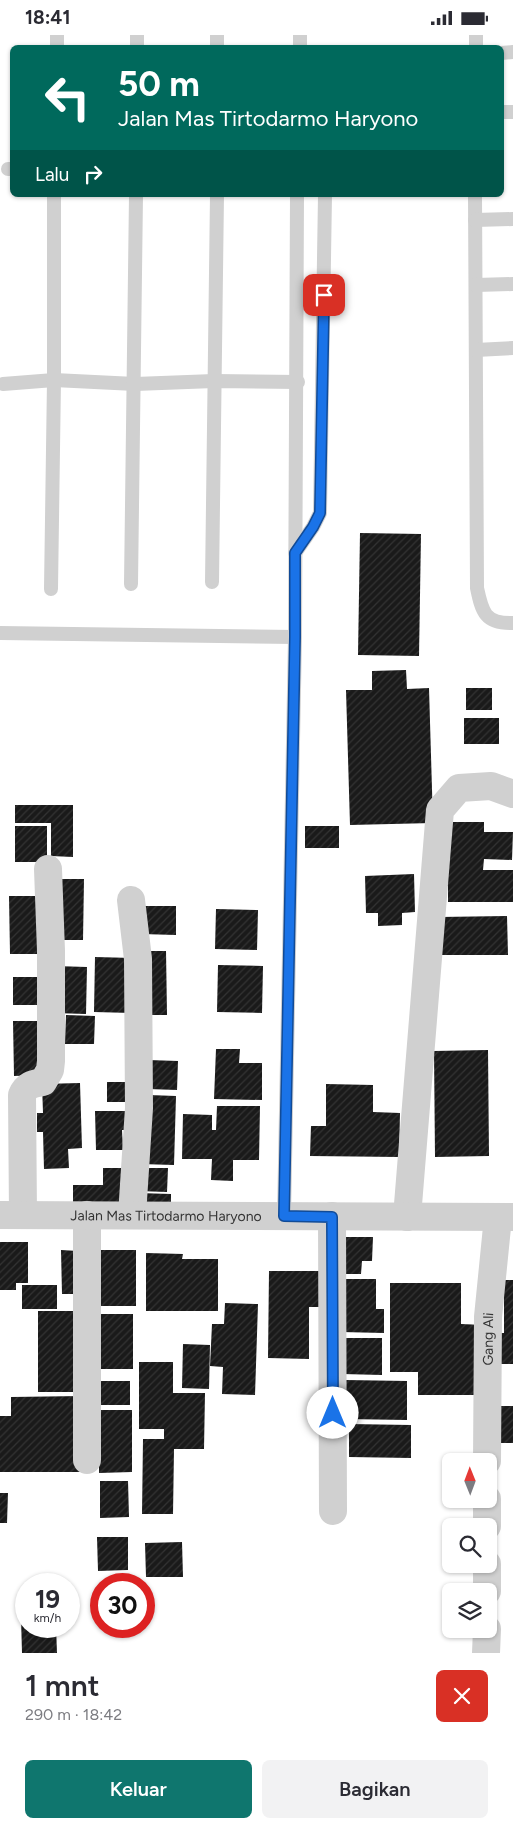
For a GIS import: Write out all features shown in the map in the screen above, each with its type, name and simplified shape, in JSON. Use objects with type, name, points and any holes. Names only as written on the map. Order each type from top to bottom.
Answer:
[{"type":"street","points":[[407,1217],[440,810],[458,788],[491,786],[513,794]]},
{"type":"street","points":[[12,1215],[22,1095],[30,1084],[42,1082],[50,1070],[51,1061],[51,951],[48,869]]},
{"type":"street","points":[[130,901],[138,959],[139,1108],[132,1215]]},
{"type":"street","name":"Jalan Mas Tirtodarmo Haryono","points":[[12,1215],[506,1217]]},
{"type":"street","points":[[87,1215],[87,1460]]},
{"type":"street","points":[[332,1217],[333,1511]]},
{"type":"street","name":"Gang Ali","points":[[487,1453],[488,1317],[506,1217]]},
{"type":"street","points":[[486,1638],[486,1653]]},
{"type":"lane","points":[[51,589],[54,197]]},
{"type":"lane","points":[[131,584],[136,197]]},
{"type":"lane","points":[[212,582],[217,197]]},
{"type":"lane","points":[[284,1216],[295,637],[298,382],[297,197]]},
{"type":"lane","points":[[295,553],[320,513],[325,197]]},
{"type":"lane","points":[[475,197],[477,588],[481,606],[487,617],[500,623],[513,623]]},
{"type":"lane","points":[[475,220],[513,219]]},
{"type":"lane","points":[[476,285],[513,284]]},
{"type":"lane","points":[[476,350],[513,348]]},
{"type":"lane","points":[[3,384],[54,380],[135,384],[214,381],[298,382]]},
{"type":"lane","points":[[0,633],[295,637]]},
{"type":"building","points":[[360,533],[421,534],[419,656],[358,655]]},
{"type":"building","points":[[406,670],[407,689],[429,688],[433,823],[350,825],[346,690],[372,690],[372,671]]},
{"type":"building","points":[[466,688],[492,688],[492,710],[466,710]]},
{"type":"building","points":[[464,718],[499,718],[499,744],[464,744]]},
{"type":"building","points":[[15,805],[73,805],[73,857],[51,856],[51,823],[15,823]]},
{"type":"building","points":[[449,822],[484,822],[484,832],[513,832],[512,860],[484,859],[483,870],[513,870],[513,902],[448,902],[448,886],[439,886]]},
{"type":"building","points":[[15,826],[47,826],[47,862],[15,862]]},
{"type":"building","points":[[305,826],[339,826],[339,848],[305,848]]},
{"type":"building","points":[[414,874],[415,912],[402,913],[402,925],[378,926],[378,913],[366,913],[365,876]]},
{"type":"building","points":[[54,879],[84,879],[83,940],[54,940]]},
{"type":"building","points":[[9,896],[43,896],[44,954],[10,954]]},
{"type":"building","points":[[141,906],[176,906],[176,935],[141,934]]},
{"type":"building","points":[[216,909],[258,910],[257,950],[215,949]]},
{"type":"building","points":[[507,916],[508,955],[439,955],[439,917]]},
{"type":"building","points":[[147,951],[166,951],[167,1015],[145,1015]]},
{"type":"building","points":[[95,957],[133,958],[132,1013],[94,1012]]},
{"type":"building","points":[[218,965],[263,966],[262,1013],[217,1012]]},
{"type":"building","points":[[55,966],[87,967],[86,1014],[54,1013]]},
{"type":"building","points":[[13,977],[46,977],[46,1005],[13,1005]]},
{"type":"building","points":[[66,1015],[95,1016],[94,1044],[65,1044]]},
{"type":"building","points":[[13,1021],[44,1021],[44,1075],[14,1076]]},
{"type":"building","points":[[216,1049],[240,1049],[239,1063],[262,1063],[262,1100],[214,1099]]},
{"type":"building","points":[[488,1050],[489,1156],[435,1157],[434,1051]]},
{"type":"building","points":[[148,1060],[178,1061],[177,1090],[148,1089]]},
{"type":"building","points":[[107,1082],[132,1082],[132,1102],[107,1102]]},
{"type":"building","points":[[80,1083],[82,1148],[68,1149],[69,1168],[44,1169],[43,1132],[37,1132],[37,1113],[43,1113],[42,1084]]},
{"type":"building","points":[[326,1084],[373,1085],[373,1112],[400,1113],[399,1157],[310,1156],[311,1126],[326,1126]]},
{"type":"building","points":[[149,1095],[176,1096],[174,1165],[140,1164]]},
{"type":"building","points":[[217,1106],[260,1106],[259,1160],[233,1160],[233,1181],[211,1180],[212,1159],[182,1159],[183,1114],[212,1115],[212,1130],[216,1130]]},
{"type":"building","points":[[95,1111],[131,1111],[131,1130],[122,1130],[123,1150],[96,1150]]},
{"type":"building","points":[[103,1168],[128,1168],[128,1204],[73,1204],[73,1185],[103,1185]]},
{"type":"building","points":[[139,1168],[168,1168],[167,1192],[138,1191]]},
{"type":"building","points":[[138,1193],[171,1194],[171,1210],[138,1209]]},
{"type":"building","points":[[338,1237],[373,1237],[372,1261],[362,1261],[361,1274],[338,1274]]},
{"type":"building","points":[[0,1242],[28,1242],[28,1283],[16,1283],[16,1290],[0,1290]]},
{"type":"building","points":[[61,1250],[78,1251],[78,1294],[62,1294]]},
{"type":"building","points":[[101,1250],[136,1250],[136,1306],[90,1306],[90,1284],[101,1283]]},
{"type":"building","points":[[146,1253],[183,1254],[182,1259],[218,1259],[218,1311],[146,1311]]},
{"type":"building","points":[[269,1271],[328,1271],[327,1307],[309,1307],[309,1359],[268,1358]]},
{"type":"building","points":[[342,1279],[376,1279],[376,1309],[384,1309],[384,1333],[341,1332]]},
{"type":"building","points":[[504,1280],[513,1280],[513,1364],[492,1364],[492,1333],[504,1333]]},
{"type":"building","points":[[390,1283],[461,1283],[461,1324],[484,1325],[484,1395],[418,1395],[418,1372],[390,1372]]},
{"type":"building","points":[[22,1285],[57,1285],[57,1309],[22,1309]]},
{"type":"building","points":[[225,1303],[258,1304],[255,1395],[222,1394],[223,1367],[210,1366],[212,1324],[224,1324]]},
{"type":"building","points":[[38,1311],[83,1311],[83,1392],[38,1392]]},
{"type":"building","points":[[100,1314],[133,1314],[133,1369],[100,1369]]},
{"type":"building","points":[[342,1338],[382,1338],[382,1375],[342,1374]]},
{"type":"building","points":[[183,1344],[210,1345],[209,1389],[182,1388]]},
{"type":"building","points":[[139,1362],[173,1362],[173,1393],[205,1393],[204,1449],[174,1449],[173,1514],[142,1514],[143,1439],[164,1439],[164,1429],[139,1429]]},
{"type":"building","points":[[345,1380],[407,1381],[407,1420],[345,1419]]},
{"type":"building","points":[[99,1381],[130,1381],[130,1405],[99,1405]]},
{"type":"building","points":[[82,1396],[82,1472],[0,1472],[0,1416],[11,1416],[11,1397]]},
{"type":"building","points":[[499,1406],[513,1406],[513,1443],[498,1443]]},
{"type":"building","points":[[99,1410],[132,1410],[132,1472],[99,1473]]},
{"type":"building","points":[[349,1424],[411,1425],[411,1458],[349,1457]]},
{"type":"building","points":[[100,1481],[128,1481],[129,1517],[100,1518]]},
{"type":"building","points":[[0,1493],[8,1493],[7,1523],[0,1523]]},
{"type":"building","points":[[97,1537],[128,1537],[128,1570],[98,1571]]},
{"type":"building","points":[[182,1542],[183,1577],[155,1577],[155,1573],[146,1573],[145,1543]]},
{"type":"building","points":[[22,1638],[56,1638],[57,1653],[22,1653]]},
{"type":"route","points":[[324,295],[320,513],[295,553],[284,1216],[332,1217],[333,1413]]}]
